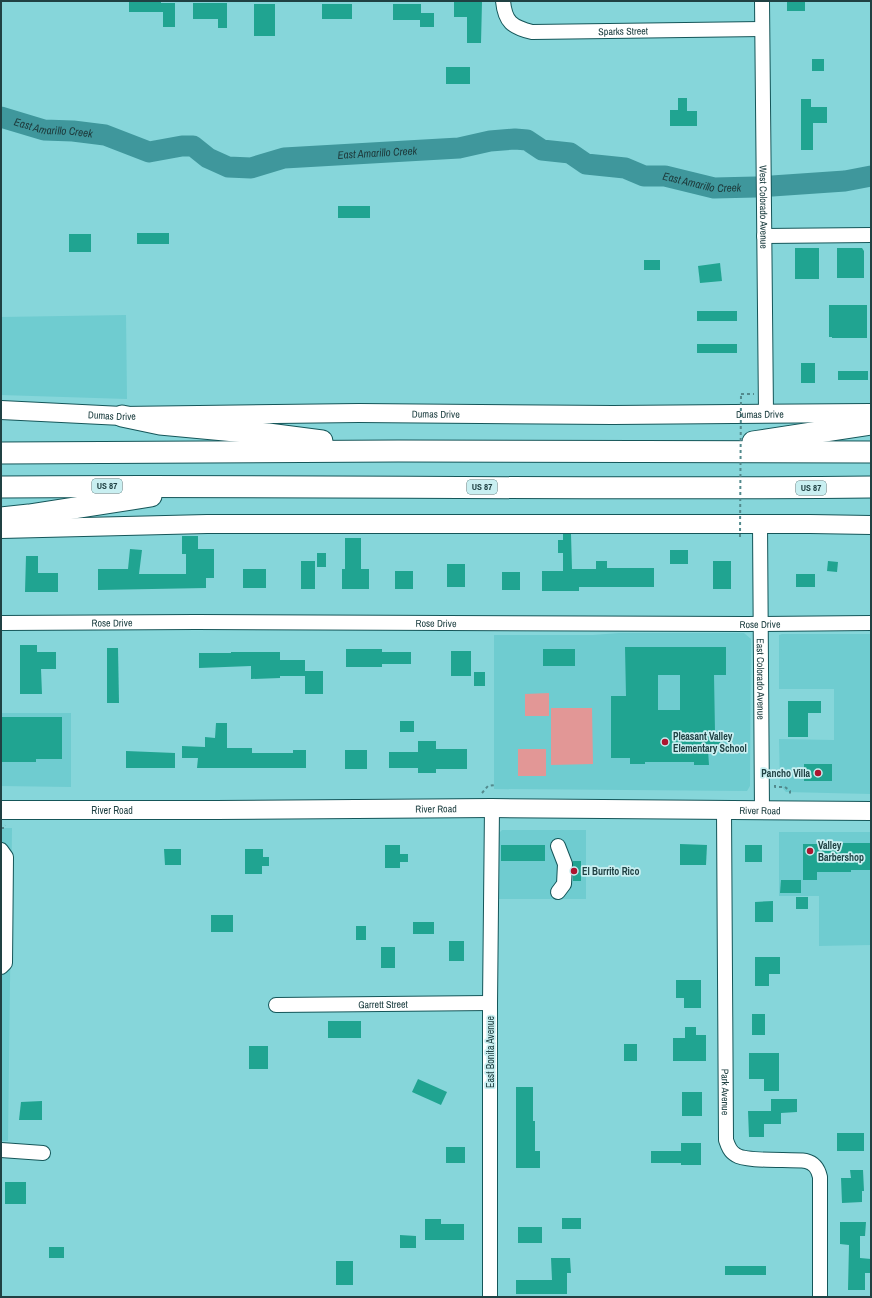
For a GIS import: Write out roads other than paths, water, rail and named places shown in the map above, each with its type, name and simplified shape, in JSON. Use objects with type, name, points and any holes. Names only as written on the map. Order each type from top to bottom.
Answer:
[{"type":"highway","points":[[122,416],[160,424],[268,434],[398,451]]},
{"type":"highway","points":[[693,452],[871,424]]},
{"type":"highway","points":[[1,453],[398,451],[871,452]]},
{"type":"highway","name":"US 87","points":[[1,487],[871,487]]},
{"type":"highway","points":[[1,518],[213,487]]},
{"type":"highway","points":[[751,488],[871,498]]},
{"type":"main road","name":"Dumas Drive","points":[[1,410],[122,416],[359,413],[613,415],[871,413]]},
{"type":"main road","points":[[1,528],[207,524],[871,525]]},
{"type":"main road","name":"River Road","points":[[1,810],[492,808],[871,811]]},
{"type":"street","name":"Sparks Street","points":[[503,1],[504,10],[508,19],[514,26],[532,32],[762,29]]},
{"type":"street","name":"West Colorado Avenue","points":[[762,1],[766,413]]},
{"type":"street","points":[[764,236],[871,235]]},
{"type":"street","name":"East Colorado Avenue","points":[[760,524],[762,811]]},
{"type":"street","name":"Rose Drive","points":[[1,623],[871,623]]},
{"type":"street","name":"East Bonita Avenue","points":[[490,1297],[490,1003],[492,808]]},
{"type":"street","name":"Park Avenue","points":[[724,811],[726,1140],[728,1147],[732,1152],[743,1158],[806,1161],[814,1164],[817,1168],[820,1177],[820,1297]]},
{"type":"street","points":[[558,846],[565,864],[564,884],[558,892]]},
{"type":"street","points":[[1,850],[6,856],[6,864],[5,963],[1,967]]},
{"type":"street","name":"Garrett Street","points":[[276,1005],[490,1003]]},
{"type":"street","points":[[1,1150],[43,1153]]},
{"type":"waterway","name":"East Amarillo Creek","points":[[1,117],[44,130],[73,131],[105,135],[149,152],[182,146],[193,146],[208,158],[228,167],[251,168],[284,158],[459,148],[490,141],[515,139],[527,140],[542,150],[570,153],[586,164],[625,168],[644,176],[665,176],[714,188],[756,187]]},
{"type":"waterway","name":"East Amarillo Creek","points":[[772,186],[845,181],[871,176]]},
{"type":"place","name":"Pleasant Valley Elementary School","points":[[665,742]]},
{"type":"place","name":"Pancho Villa","points":[[818,773]]},
{"type":"place","name":"Valley Barbershop","points":[[810,851]]},
{"type":"place","name":"El Burrito Rico","points":[[574,871]]}]
